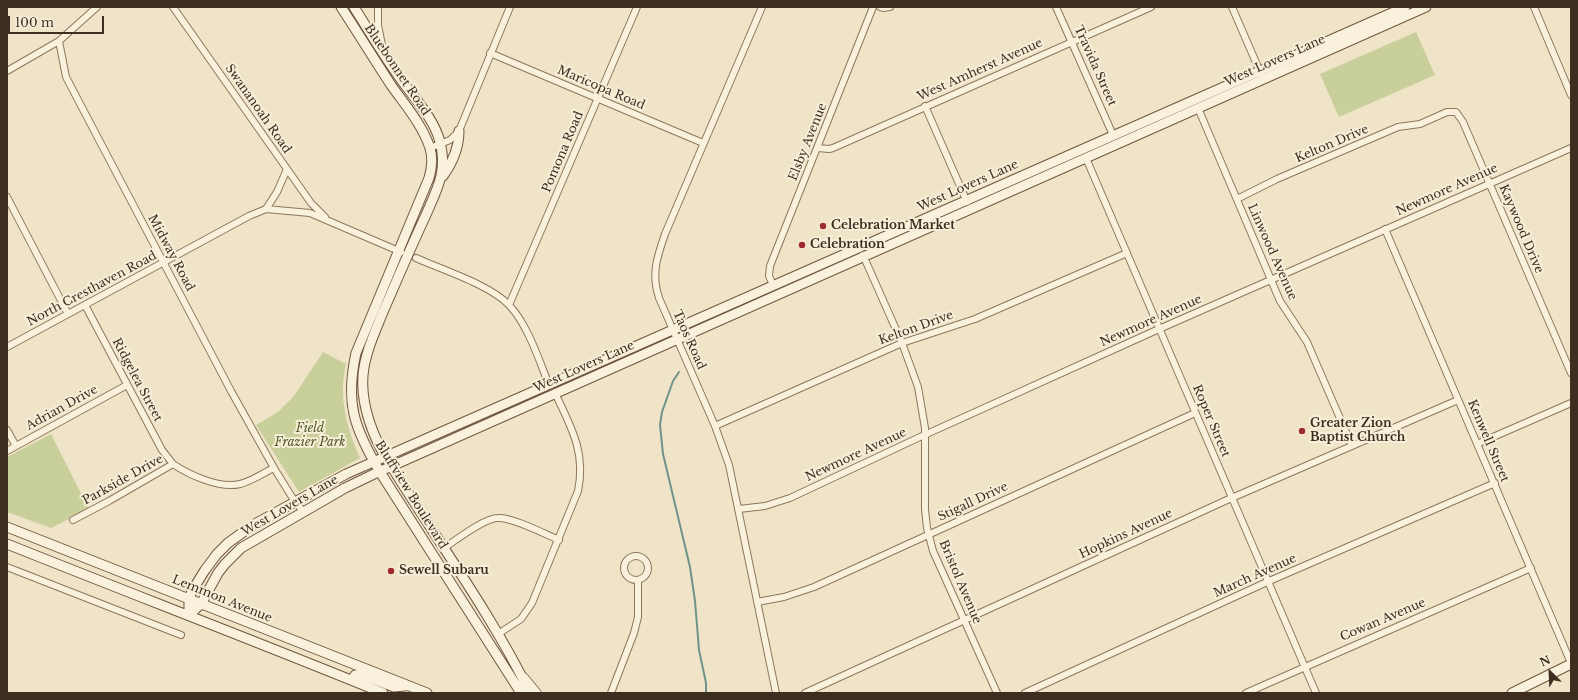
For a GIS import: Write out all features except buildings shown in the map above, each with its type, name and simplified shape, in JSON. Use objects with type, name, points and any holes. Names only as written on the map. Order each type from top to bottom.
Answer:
[{"type":"main road","name":"Bluebonnet Road","points":[[341,7],[372,56],[419,124],[430,148]]},
{"type":"main road","name":"Bluebonnet Road","points":[[354,7],[399,77],[430,119],[440,143]]},
{"type":"main road","name":"West Lovers Lane","points":[[189,615],[201,604],[218,573],[233,555],[253,540],[345,488],[676,339],[1086,158],[1196,104],[1408,9],[1426,7]]},
{"type":"main road","name":"West Lovers Lane","points":[[189,615],[189,599],[205,570],[217,554],[228,543],[253,525],[346,474],[1113,135],[1196,104]]},
{"type":"main road","points":[[441,178],[455,153],[459,141],[459,131]]},
{"type":"main road","points":[[1113,135],[1117,144]]},
{"type":"main road","name":"Bluffview Boulevard","points":[[440,143],[443,159],[441,178],[412,257],[367,353],[363,376],[367,414],[372,432],[385,456],[498,634],[518,668],[530,693]]},
{"type":"main road","name":"Bluffview Boulevard","points":[[430,148],[432,169],[399,251],[360,341],[351,379],[350,394],[356,425],[362,441],[380,472],[521,693]]},
{"type":"main road","points":[[1082,149],[1086,158]]},
{"type":"main road","points":[[773,285],[777,295]]},
{"type":"main road","points":[[549,385],[555,393]]},
{"type":"main road","name":"Lemmon Avenue","points":[[7,527],[428,693]]},
{"type":"main road","points":[[7,544],[383,693]]},
{"type":"main road","points":[[434,555],[444,548]]},
{"type":"main road","points":[[488,640],[498,634]]},
{"type":"main road","points":[[328,671],[333,656]]},
{"type":"main road","points":[[1512,693],[1571,663]]},
{"type":"main road","points":[[352,680],[355,674],[359,674],[394,687],[409,686]]},
{"type":"street","points":[[7,71],[59,41],[97,7]]},
{"type":"street","name":"Swananoah Road","points":[[173,7],[311,203],[330,220]]},
{"type":"street","points":[[378,7],[378,25],[385,55]]},
{"type":"street","points":[[430,148],[455,136],[459,131],[510,7]]},
{"type":"street","name":"Pomona Road","points":[[509,305],[637,7]]},
{"type":"street","name":"Taos Road","points":[[762,7],[665,234],[655,267],[656,288],[672,330],[715,426],[729,465],[776,693]]},
{"type":"street","name":"Elsby Avenue","points":[[773,285],[769,276],[770,266],[873,7]]},
{"type":"street","points":[[880,7],[890,7]]},
{"type":"street","name":"Travida Street","points":[[1056,7],[1113,135]]},
{"type":"street","name":"West Amherst Avenue","points":[[818,148],[833,148],[1151,7]]},
{"type":"street","points":[[1232,7],[1262,74]]},
{"type":"street","points":[[1534,7],[1571,95]]},
{"type":"street","name":"Midway Road","points":[[59,41],[66,77],[231,391],[274,468],[295,502],[304,512]]},
{"type":"street","name":"Maricopa Road","points":[[490,53],[703,143]]},
{"type":"street","name":"Linwood Avenue","points":[[1196,104],[1271,280],[1285,309],[1307,342],[1352,446]]},
{"type":"street","points":[[925,106],[970,209]]},
{"type":"street","name":"Kaywood Drive","points":[[1439,116],[1451,112],[1456,112],[1460,116],[1571,373]]},
{"type":"street","name":"Kelton Drive","points":[[1237,199],[1277,179],[1398,127],[1420,124],[1439,116]]},
{"type":"street","name":"Newmore Avenue","points":[[739,509],[764,506],[790,498],[1159,329],[1571,148]]},
{"type":"street","name":"Roper Street","points":[[1086,158],[1316,693]]},
{"type":"street","points":[[266,209],[277,192],[286,169]]},
{"type":"street","points":[[7,198],[68,314]]},
{"type":"street","name":"North Cresthaven Road","points":[[7,347],[248,216],[266,209],[303,212],[330,220],[487,289],[509,305],[521,322],[549,385]]},
{"type":"street","name":"Kenwell Street","points":[[1385,229],[1571,663]]},
{"type":"street","name":"Bristol Avenue","points":[[860,248],[902,343],[918,387],[925,435],[925,509],[928,534],[940,568],[997,693]]},
{"type":"street","name":"Kelton Drive","points":[[715,426],[902,343],[975,319],[1127,253]]},
{"type":"street","name":"Ridgelea Street","points":[[85,305],[162,450],[173,464]]},
{"type":"street","name":"Adrian Drive","points":[[7,451],[127,385]]},
{"type":"street","points":[[498,634],[521,619],[527,612],[559,540],[578,491],[581,477],[581,463],[575,438],[555,393]]},
{"type":"street","name":"Hopkins Avenue","points":[[805,693],[1232,498],[1458,400]]},
{"type":"street","points":[[1477,444],[1571,403]]},
{"type":"street","name":"Stigall Drive","points":[[757,602],[784,597],[814,587],[1195,412]]},
{"type":"street","points":[[7,430],[16,446]]},
{"type":"street","name":"Parkside Drive","points":[[73,520],[173,464],[193,476],[230,486],[249,482],[274,468]]},
{"type":"street","name":"March Avenue","points":[[1025,693],[1267,582],[1495,483]]},
{"type":"street","points":[[444,548],[483,523],[498,517],[508,519],[559,540]]},
{"type":"street","points":[[7,567],[181,635]]},
{"type":"street","name":"Cowan Avenue","points":[[1246,693],[1304,666],[1531,568]]},
{"type":"street","points":[[611,693],[634,633],[638,618],[638,580]]},
{"type":"street","points":[[518,668],[538,693]]},
{"type":"green space","points":[[1416,32],[1435,75],[1339,117],[1320,74]]},
{"type":"green space","name":"Field Frazier Park","points":[[323,352],[346,364],[343,401],[351,436],[360,458],[299,492],[256,425],[278,412],[294,396]]},
{"type":"green space","points":[[51,434],[89,509],[51,528],[7,512],[7,457]]},
{"type":"waterway","points":[[679,372],[673,381],[662,412],[660,425],[663,454],[690,567],[695,601],[699,650],[706,683],[706,693]]},
{"type":"place","name":"Celebration Market","points":[[823,226]]},
{"type":"place","name":"Celebration","points":[[802,245]]},
{"type":"place","name":"Greater Zion Baptist Church","points":[[1302,431]]},
{"type":"place","name":"Sewell Subaru","points":[[391,571]]}]
